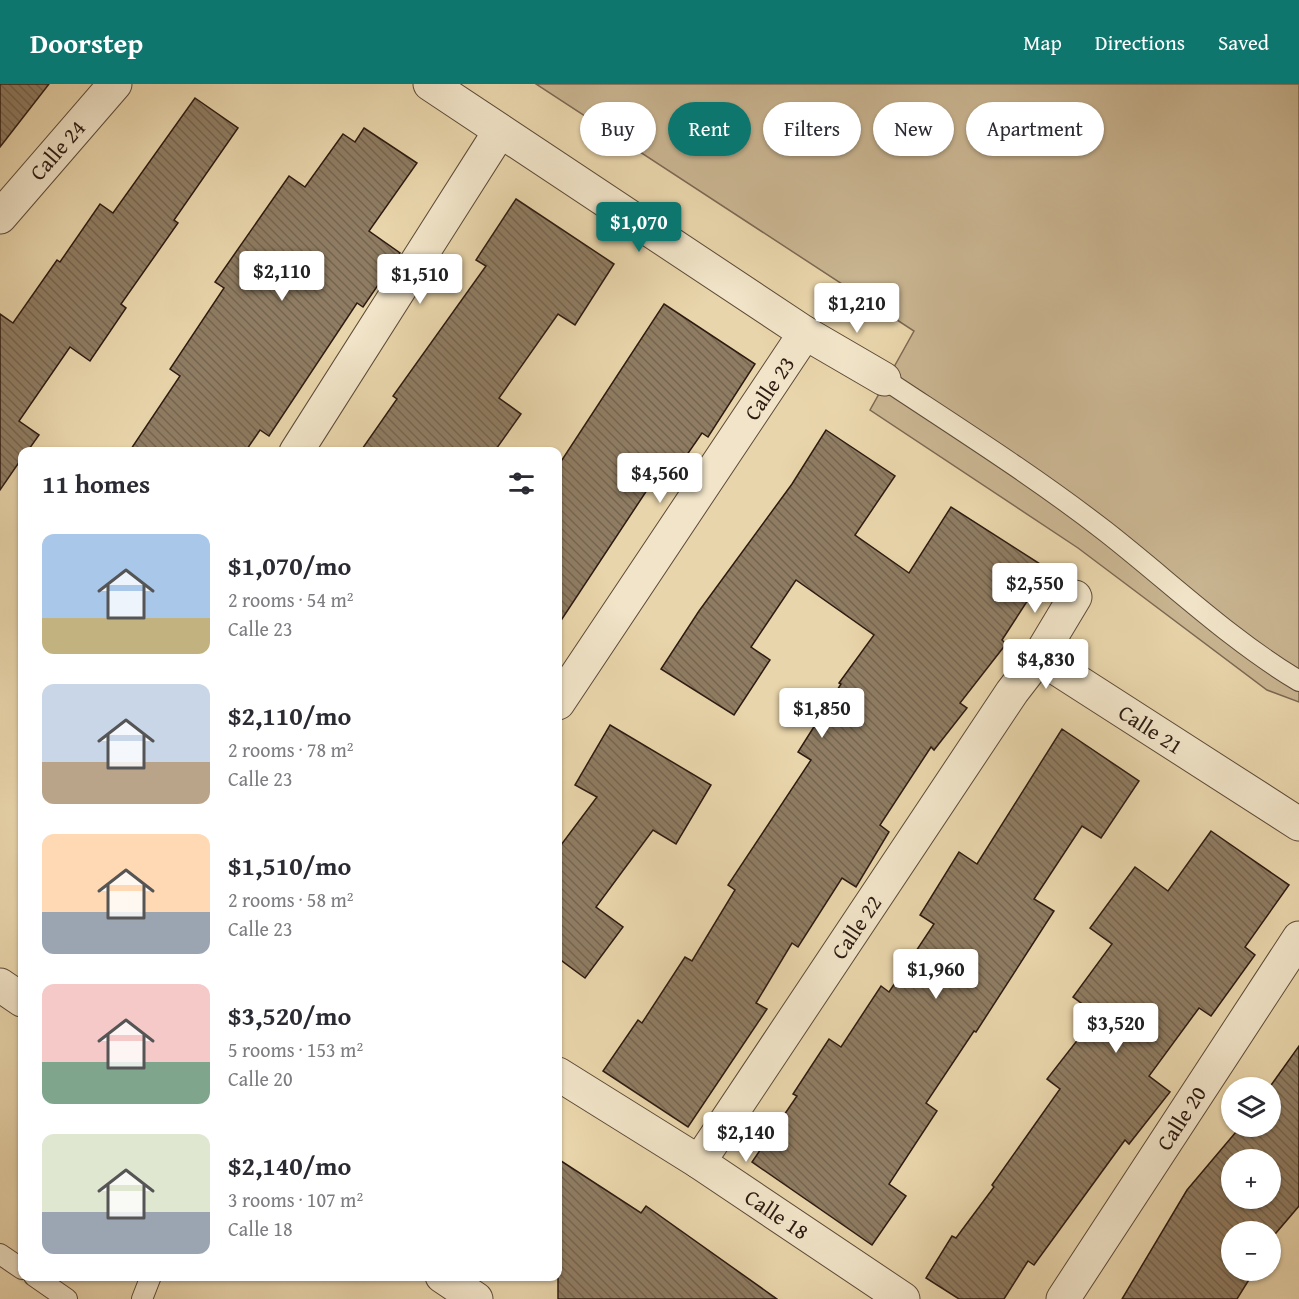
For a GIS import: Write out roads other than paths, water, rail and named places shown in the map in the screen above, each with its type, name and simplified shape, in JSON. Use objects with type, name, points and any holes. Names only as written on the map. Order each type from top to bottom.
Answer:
[{"type":"street","name":"Calle 24","points":[[0,217],[115,84]]},
{"type":"street","name":"Calle 23","points":[[430,84],[805,333],[562,697]]},
{"type":"street","points":[[299,447],[500,131]]},
{"type":"street","points":[[805,333],[884,379]]},
{"type":"street","points":[[1039,657],[1075,597]]},
{"type":"street","name":"Calle 22","points":[[699,1162],[1012,692],[1039,657]]},
{"type":"street","name":"Calle 21","points":[[1039,657],[1299,824]]},
{"type":"street","name":"Calle 20","points":[[1063,1299],[1299,938]]},
{"type":"street","points":[[0,985],[18,997]]},
{"type":"street","name":"Calle 18","points":[[562,1076],[699,1162],[903,1299]]},
{"type":"street","points":[[449,1281],[476,1299]]},
{"type":"lane","points":[[884,379],[1011,462],[1104,531],[1265,661],[1299,681]]},
{"type":"lane","points":[[0,1254],[18,1266]]},
{"type":"lane","points":[[41,1281],[68,1299]]},
{"type":"lane","points":[[142,1299],[149,1281]]}]
